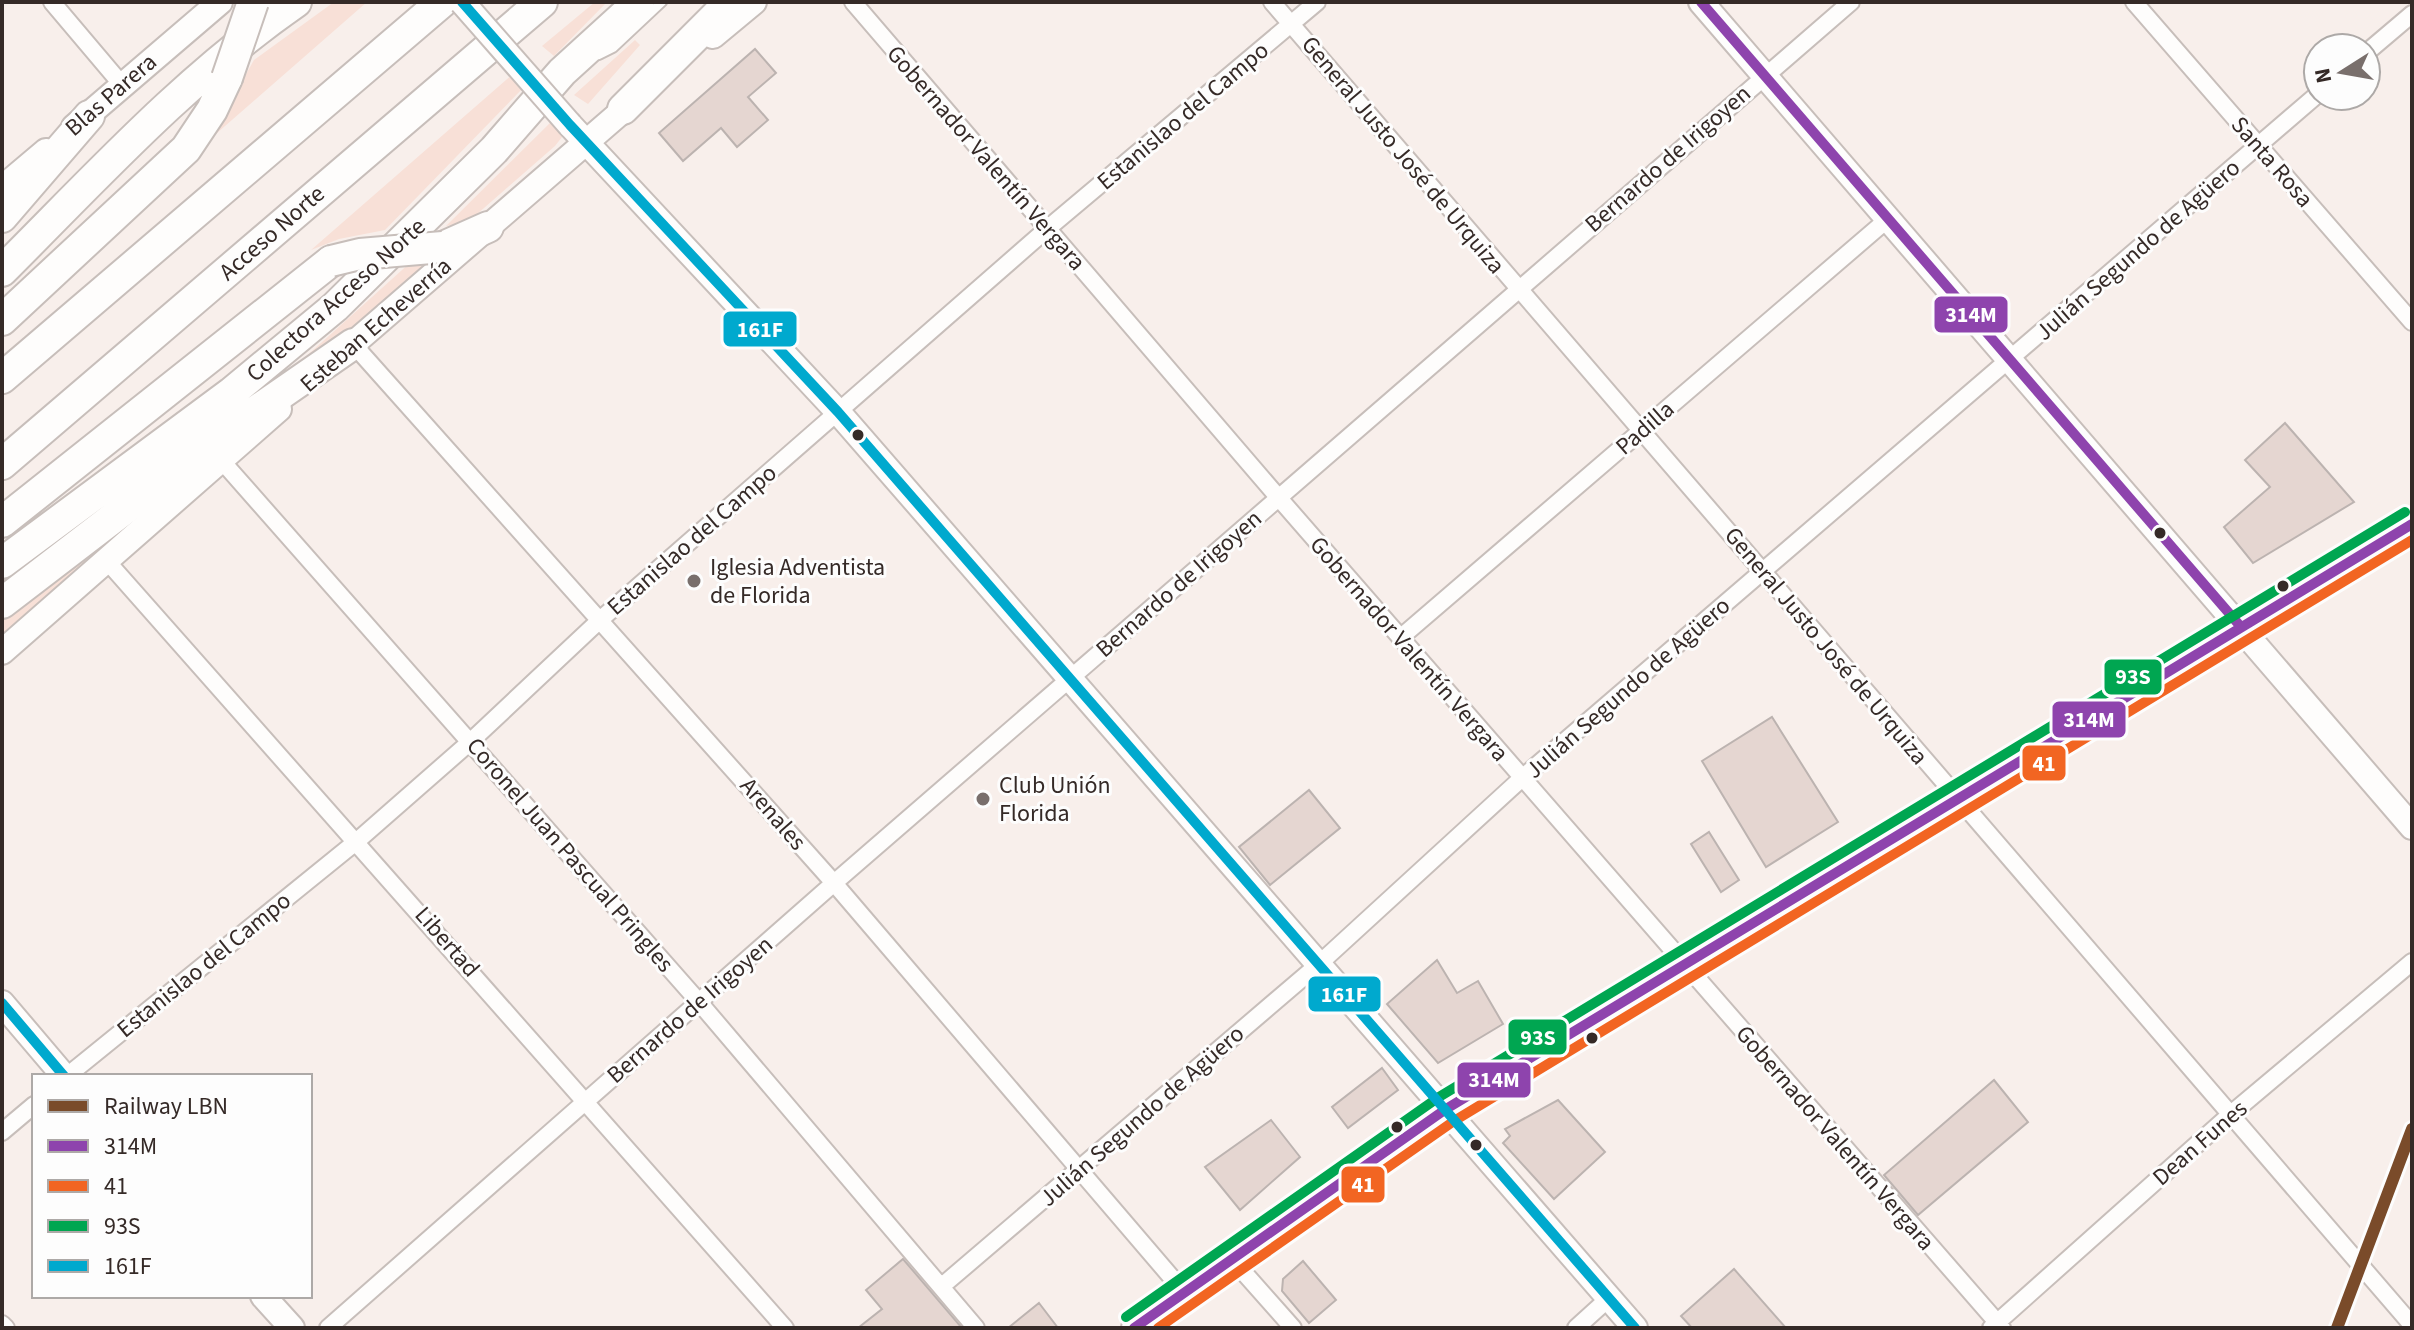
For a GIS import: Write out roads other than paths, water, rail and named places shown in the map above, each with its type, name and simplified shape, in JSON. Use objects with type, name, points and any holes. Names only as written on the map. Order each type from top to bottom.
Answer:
[{"type":"highway","points":[[2,320],[186,149],[212,110],[227,78],[253,2]]},
{"type":"highway","points":[[2,271],[185,88],[231,48],[296,2]]},
{"type":"highway","points":[[2,378],[442,2]]},
{"type":"highway","name":"Acceso Norte","points":[[2,464],[542,2]]},
{"type":"highway","name":"Colectora Acceso Norte","points":[[2,563],[288,348],[404,241],[494,150],[562,72],[639,2]]},
{"type":"highway","points":[[623,109],[730,2]]},
{"type":"highway","points":[[2,217],[89,116]]},
{"type":"highway","points":[[2,522],[331,261],[360,254],[443,247],[488,227]]},
{"type":"highway","points":[[2,603],[220,436],[353,344]]},
{"type":"street","points":[[52,2],[123,86]]},
{"type":"street","name":"Blas Parera","points":[[2,188],[220,2]]},
{"type":"street","points":[[462,2],[578,133],[838,412],[1635,1328]]},
{"type":"street","name":"Esteban Echeverría","points":[[2,652],[488,227],[578,133],[623,109],[754,2]]},
{"type":"street","name":"Gobernador Valentín Vergara","points":[[853,2],[1996,1326]]},
{"type":"street","name":"General Justo José de Urquiza","points":[[1272,2],[2412,1325]]},
{"type":"street","name":"Estanislao del Campo","points":[[68,1074],[357,841],[470,742],[601,619],[1047,229],[1317,2]]},
{"type":"street","points":[[1701,2],[2412,827]]},
{"type":"street","name":"Bernardo de Irigoyen","points":[[328,1328],[834,883],[1851,2]]},
{"type":"street","name":"Santa Rosa","points":[[2134,2],[2412,322]]},
{"type":"street","points":[[2382,39],[2412,14]]},
{"type":"street","name":"Julián Segundo de Agüero","points":[[942,1286],[1320,963],[1522,778],[2302,108]]},
{"type":"street","name":"Padilla","points":[[1400,638],[1889,218]]},
{"type":"street","name":"Arenales","points":[[353,344],[834,883],[1184,1292]]},
{"type":"street","name":"Coronel Juan Pascual Pringles","points":[[221,460],[699,1002],[976,1328]]},
{"type":"street","points":[[1134,1328],[1446,1109],[2412,524]]},
{"type":"street","name":"Libertad","points":[[106,560],[785,1328]]},
{"type":"street","name":"Dean Funes","points":[[1996,1326],[2231,1114],[2412,962]]},
{"type":"street","points":[[2,1003],[64,1074]]},
{"type":"street","points":[[2,1132],[32,1107]]},
{"type":"street","points":[[1231,1258],[1293,1328]]},
{"type":"street","points":[[265,1298],[292,1328]]},
{"type":"street","points":[[1576,1328],[1608,1299]]},
{"type":"lane","points":[[562,72],[613,48],[662,2]]},
{"type":"rail line","name":"LBN","points":[[2337,1328],[2412,1129]]},
{"type":"place","name":"Iglesia Adventista de Florida","points":[[694,581]]},
{"type":"place","name":"Club Unión Florida","points":[[983,799]]}]
